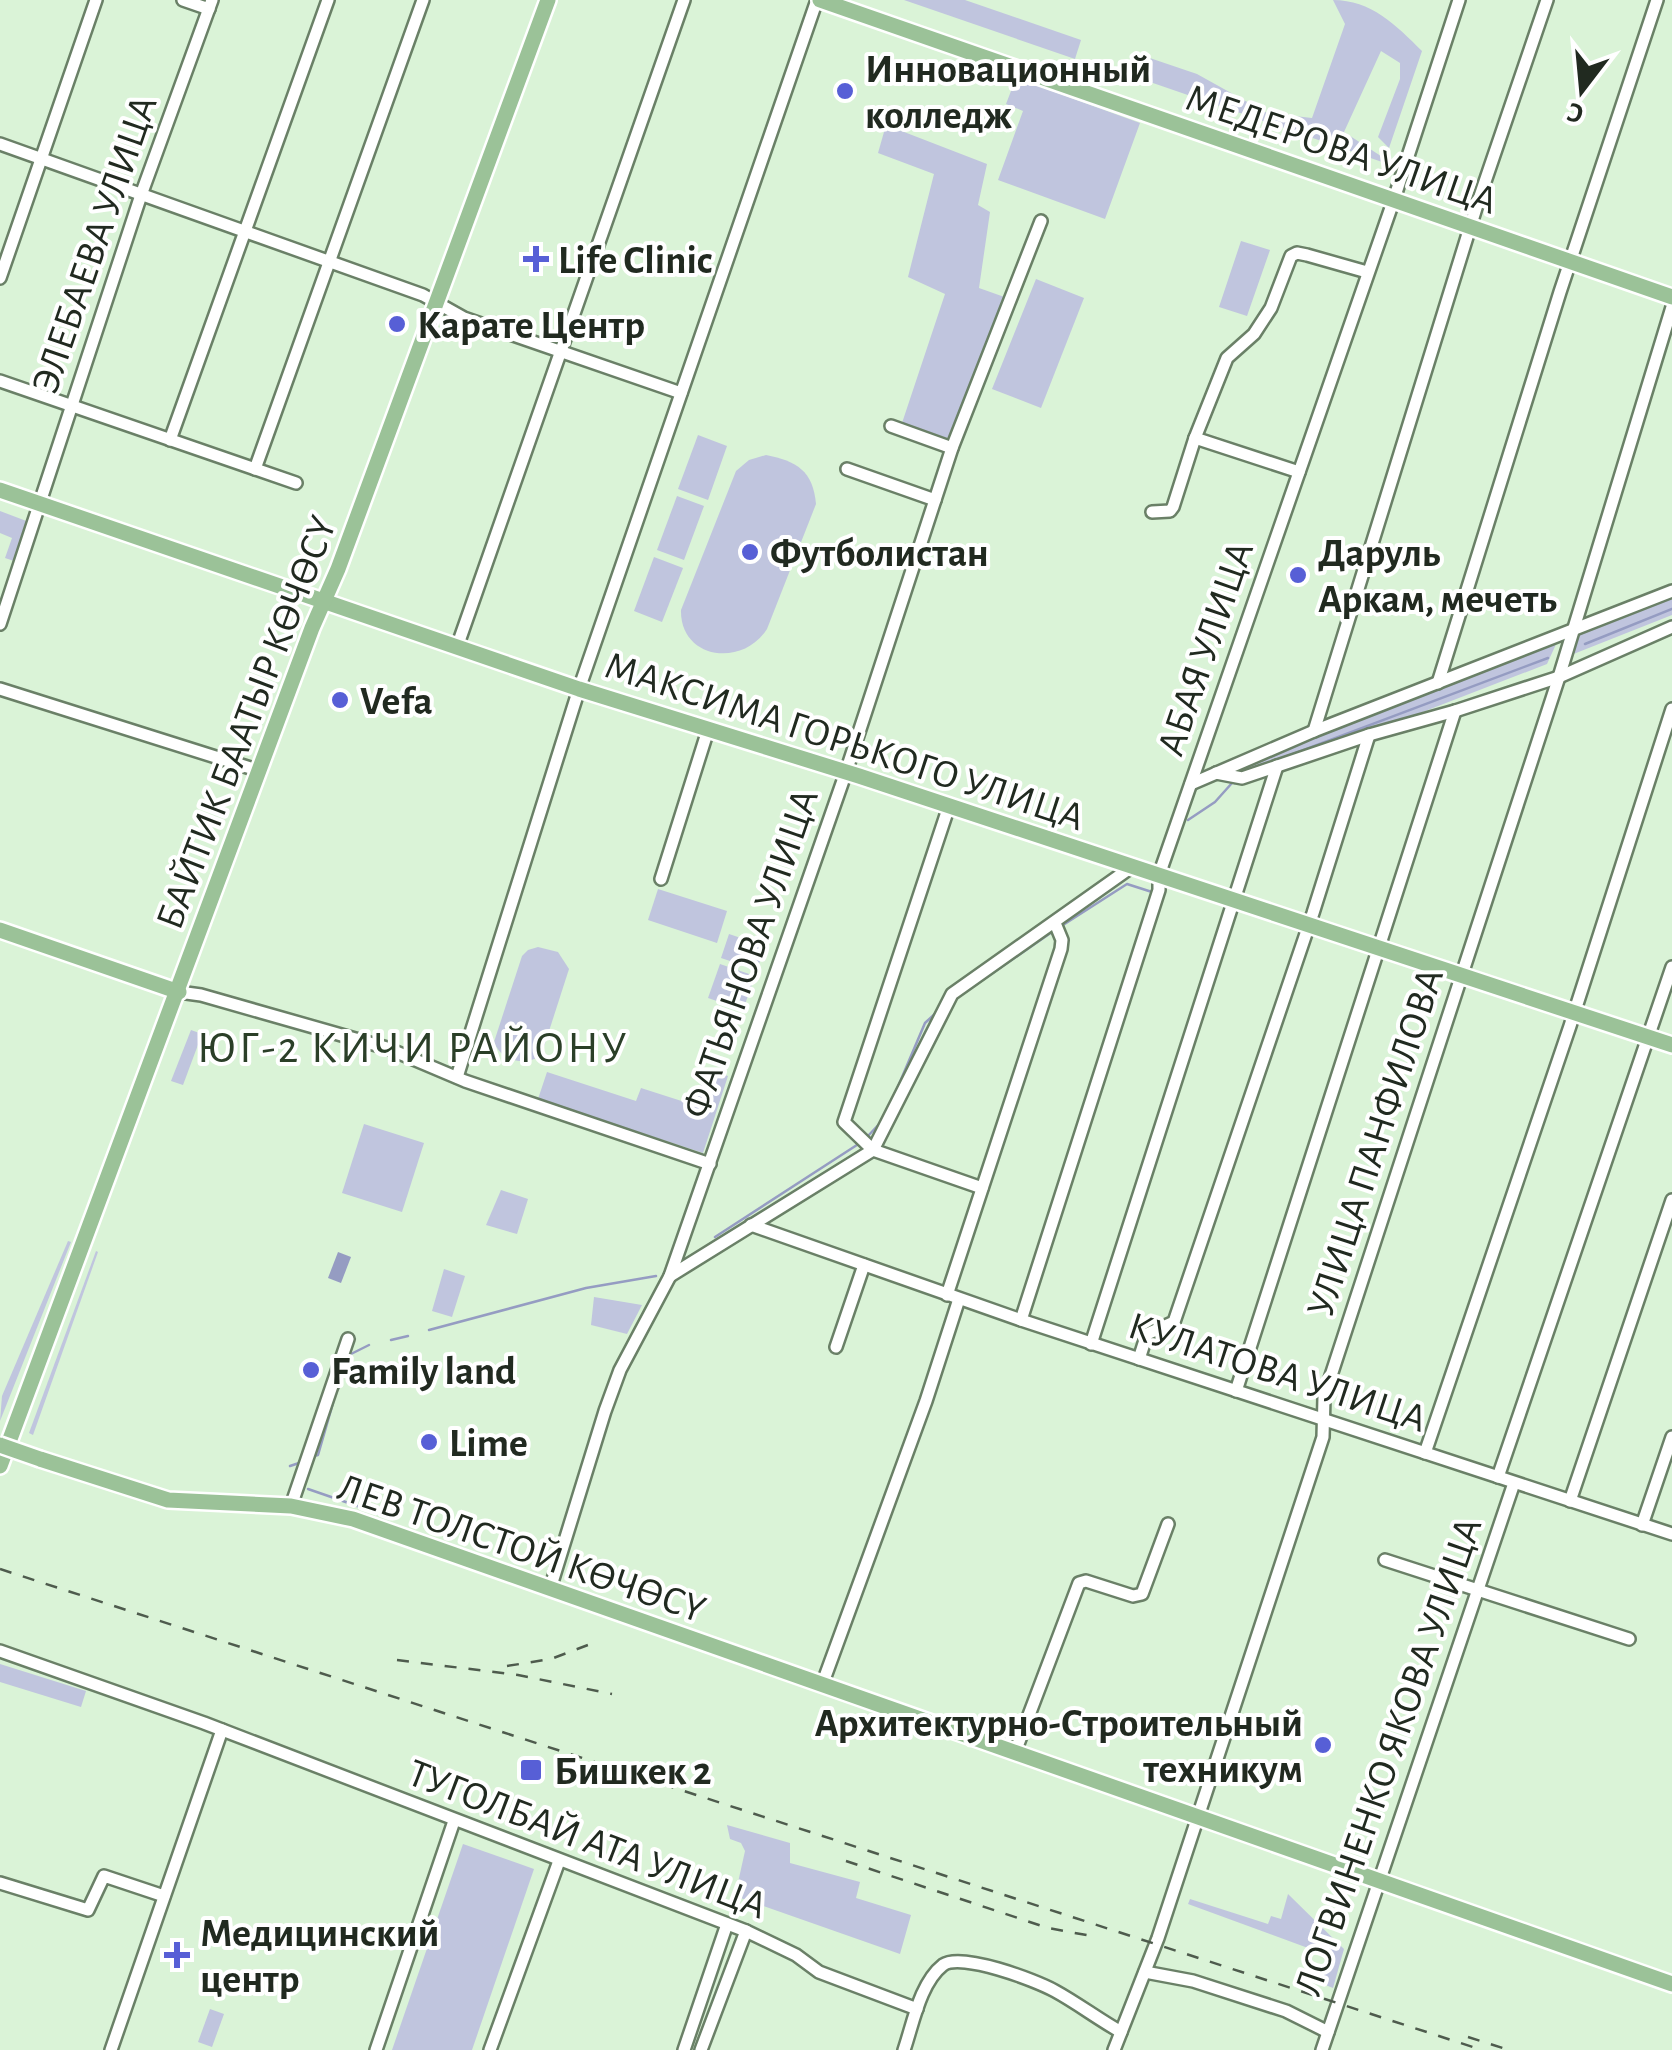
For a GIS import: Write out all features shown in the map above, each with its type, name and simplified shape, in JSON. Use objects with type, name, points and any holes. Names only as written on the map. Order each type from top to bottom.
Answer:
[{"type":"main road","name":"БАЙТИК БААТЫР КӨЧӨСҮ","points":[[0,1466],[548,0]]},
{"type":"main road","name":"МЕДЕРОВА УЛИЦА","points":[[819,0],[1672,297]]},
{"type":"main road","name":"МАКСИМА ГОРЬКОГО УЛИЦА","points":[[0,490],[579,690],[846,772],[1672,1045]]},
{"type":"main road","points":[[0,930],[179,992]]},
{"type":"main road","name":"ЛЕВ ТОЛСТОЙ КӨЧӨСҮ","points":[[0,1445],[168,1500],[290,1506],[354,1520],[1672,1984]]},
{"type":"street","points":[[0,278],[96,0]]},
{"type":"street","points":[[183,0],[210,4]]},
{"type":"street","points":[[170,440],[328,0]]},
{"type":"street","points":[[255,469],[423,0]]},
{"type":"street","points":[[457,647],[684,0]]},
{"type":"street","points":[[457,1076],[579,690],[819,0]]},
{"type":"street","name":"АБАЯ УЛИЦА","points":[[1020,1320],[1159,890],[1160,874],[1459,0]]},
{"type":"street","points":[[1314,731],[1470,228],[1547,0]]},
{"type":"street","points":[[1438,683],[1657,0]]},
{"type":"street","name":"ЭЛЕБАЕВА УЛИЦА","points":[[0,624],[141,195],[210,4]]},
{"type":"street","points":[[0,144],[437,301],[464,318],[558,353],[681,393]]},
{"type":"street","name":"ФАТЬЯНОВА УЛИЦА","points":[[550,1589],[620,1370],[670,1276],[846,772],[952,448],[1041,221]]},
{"type":"street","points":[[1152,512],[1170,511],[1173,507],[1195,438],[1228,358],[1263,321],[1291,256],[1307,254],[1367,272]]},
{"type":"street","name":"УЛИЦА ПАНФИЛОВА","points":[[1114,2050],[1145,1972],[1323,1437],[1324,1397],[1560,677],[1672,307]]},
{"type":"street","points":[[0,381],[296,483]]},
{"type":"street","points":[[891,426],[952,448]]},
{"type":"street","points":[[1195,438],[1299,472]]},
{"type":"street","points":[[847,470],[935,500]]},
{"type":"street","points":[[1191,784],[1314,731],[1672,591]]},
{"type":"street","points":[[1216,773],[1242,778],[1455,711],[1560,677],[1672,627]]},
{"type":"street","points":[[0,689],[260,771]]},
{"type":"street","points":[[1425,1453],[1672,709]]},
{"type":"street","points":[[1236,1391],[1455,711]]},
{"type":"street","points":[[661,879],[708,730]]},
{"type":"street","points":[[1139,1359],[1147,1334],[1174,1322],[1369,735]]},
{"type":"street","points":[[1092,1344],[1277,766]]},
{"type":"street","points":[[949,806],[844,1122],[874,1150],[982,1188]]},
{"type":"street","points":[[670,1276],[874,1150],[952,994],[1133,866]]},
{"type":"street","points":[[822,1685],[926,1401],[982,1188],[1061,948],[1055,923]]},
{"type":"street","points":[[1498,1478],[1672,967]]},
{"type":"street","points":[[179,992],[357,1039],[710,1164]]},
{"type":"street","points":[[1570,1501],[1672,1200]]},
{"type":"street","name":"КУЛАТОВА УЛИЦА","points":[[752,1226],[1020,1320],[1672,1534]]},
{"type":"street","points":[[836,1347],[864,1264]]},
{"type":"street","points":[[290,1506],[348,1339]]},
{"type":"street","points":[[1642,1525],[1672,1438]]},
{"type":"street","name":"ЛОГВИНЕНКО ЯКОВА УЛИЦА","points":[[1322,2050],[1514,1483]]},
{"type":"street","points":[[1014,1752],[1079,1583],[1086,1581],[1133,1596],[1142,1594],[1168,1524]]},
{"type":"street","points":[[1385,1560],[1629,1639]]},
{"type":"street","name":"ТУГОЛБАЙ АТА УЛИЦА","points":[[0,1651],[222,1730],[746,1931],[796,1955],[819,1972],[917,2008]]},
{"type":"street","points":[[111,2050],[222,1730]]},
{"type":"street","points":[[376,2050],[454,1821]]},
{"type":"street","points":[[490,2050],[558,1860]]},
{"type":"street","points":[[0,1883],[88,1910],[104,1876],[164,1896]]},
{"type":"street","points":[[684,2050],[726,1924]]},
{"type":"street","points":[[701,2050],[746,1931]]},
{"type":"street","points":[[904,2050],[917,2008],[942,1966],[949,1962],[967,1961],[1051,1988],[1121,2032]]},
{"type":"street","points":[[1145,1972],[1193,1980],[1286,2011],[1328,2032]]},
{"type":"shaded area","points":[[904,0],[965,0],[1081,40],[1075,59]]},
{"type":"shaded area","points":[[1333,0],[1371,9],[1422,51],[1389,148],[1378,137],[1400,79],[1400,63],[1381,51],[1344,132],[1387,160],[1385,163],[1121,72],[1135,53],[1197,74],[1267,113],[1312,118],[1345,24]]},
{"type":"shaded area","points":[[1016,78],[1140,123],[1105,219],[998,180],[1023,111],[1006,104]]},
{"type":"shaded area","points":[[886,125],[987,164],[978,205],[990,212],[979,288],[1010,299],[962,443],[902,423],[945,294],[908,277],[934,174],[878,153]]},
{"type":"shaded area","points":[[1241,241],[1270,250],[1247,316],[1219,307]]},
{"type":"shaded area","points":[[1036,279],[1084,298],[1041,408],[992,389]]},
{"type":"shaded area","name":"Футболистан","points":[[698,435],[727,446],[708,500],[678,489]]},
{"type":"shaded area","name":"Футболистан","points":[[766,455],[802,469],[811,483],[816,504],[767,629],[743,649],[714,652],[690,639],[681,610],[736,471],[749,460]]},
{"type":"shaded area","name":"Футболистан","points":[[677,496],[704,506],[684,560],[657,550]]},
{"type":"shaded area","points":[[0,511],[29,522],[17,562],[5,558],[12,538],[0,533]]},
{"type":"shaded area","name":"Футболистан","points":[[654,557],[683,568],[662,622],[634,611]]},
{"type":"shaded area","points":[[1672,598],[1672,615],[1571,655],[1580,633]]},
{"type":"shaded area","points":[[1557,642],[1547,664],[1234,785],[1228,769]]},
{"type":"shaded area","points":[[658,889],[727,911],[717,943],[648,920]]},
{"type":"shaded area","points":[[729,934],[765,946],[757,970],[721,958]]},
{"type":"shaded area","points":[[538,947],[558,952],[569,969],[541,1056],[514,1060],[502,1054],[494,1042],[522,956]]},
{"type":"shaded area","points":[[720,964],[755,976],[743,1010],[708,998]]},
{"type":"shaded area","points":[[191,1030],[202,1034],[183,1085],[171,1081]]},
{"type":"shaded area","points":[[706,1069],[728,1076],[703,1153],[538,1099],[547,1072],[636,1101],[641,1088],[694,1105]]},
{"type":"shaded area","points":[[364,1124],[424,1143],[402,1212],[342,1193]]},
{"type":"shaded area","points":[[501,1190],[528,1199],[517,1234],[486,1225]]},
{"type":"shaded area","points":[[68,1241],[71,1242],[0,1421],[2,1396]]},
{"type":"shaded area","points":[[98,1252],[33,1435],[29,1433]]},
{"type":"shaded area","points":[[338,1252],[351,1257],[341,1283],[328,1278]]},
{"type":"shaded area","points":[[444,1269],[465,1276],[452,1317],[432,1311]]},
{"type":"shaded area","points":[[594,1297],[642,1305],[627,1334],[591,1325]]},
{"type":"shaded area","points":[[0,1664],[86,1691],[81,1707],[0,1682]]},
{"type":"shaded area","points":[[727,1825],[790,1843],[790,1863],[860,1882],[856,1898],[911,1915],[900,1954],[735,1896],[745,1851],[741,1843],[730,1839]]},
{"type":"shaded area","points":[[463,1844],[534,1869],[472,2050],[392,2050]]},
{"type":"shaded area","points":[[1288,1894],[1344,1949],[1333,1988],[1318,1982],[1327,1955],[1188,1904],[1190,1899],[1268,1924],[1271,1916],[1281,1919]]},
{"type":"shaded area","points":[[210,2009],[224,2014],[212,2047],[198,2042]]},
{"type":"waterway","points":[[1585,644],[1672,609]]},
{"type":"waterway","points":[[1269,763],[1548,658]]},
{"type":"waterway","points":[[1188,820],[1215,802],[1232,783]]},
{"type":"waterway","points":[[1063,925],[1127,884],[1152,892]]},
{"type":"waterway","points":[[955,999],[1052,932]]},
{"type":"waterway","points":[[894,1096],[925,1023],[938,1011]]},
{"type":"waterway","points":[[867,1137],[882,1121]]},
{"type":"waterway","points":[[715,1237],[860,1143]]},
{"type":"waterway","points":[[429,1330],[586,1288],[656,1276]]},
{"type":"waterway","points":[[391,1340],[408,1336]]},
{"type":"waterway","points":[[346,1362],[351,1354],[369,1345]]},
{"type":"waterway","points":[[314,1456],[318,1455],[333,1403]]},
{"type":"waterway","points":[[290,1466],[299,1463]]},
{"type":"waterway","points":[[308,1489],[392,1518]]},
{"type":"railway","points":[[0,1569],[1482,2050]]},
{"type":"railway","points":[[507,1666],[551,1659],[588,1645]]},
{"type":"railway","points":[[397,1660],[518,1675],[612,1694]]},
{"type":"railway","points":[[846,1861],[1048,1928],[1097,1937]]},
{"type":"railway","points":[[1468,2037],[1509,2050]]},
{"type":"place","name":"Инновационный колледж","points":[[845,91]]},
{"type":"place","name":"Life Clinic","points":[[536,259]]},
{"type":"place","name":"Карате Центр","points":[[397,324]]},
{"type":"place","name":"Футболистан","points":[[750,552]]},
{"type":"place","name":"Даруль Аркам, мечеть","points":[[1298,575]]},
{"type":"place","name":"Vefa","points":[[340,700]]},
{"type":"place","name":"Family land","points":[[311,1370]]},
{"type":"place","name":"Lime","points":[[429,1442]]},
{"type":"place","name":"Архитектурно-Строительный техникум","points":[[1323,1745]]},
{"type":"place","name":"Бишкек 2","points":[[531,1770]]},
{"type":"place","name":"Медицинский центр","points":[[177,1955]]},
{"type":"district","name":"ЮГ-2 КИЧИ РАЙОНУ","points":[[413,1046]]}]
